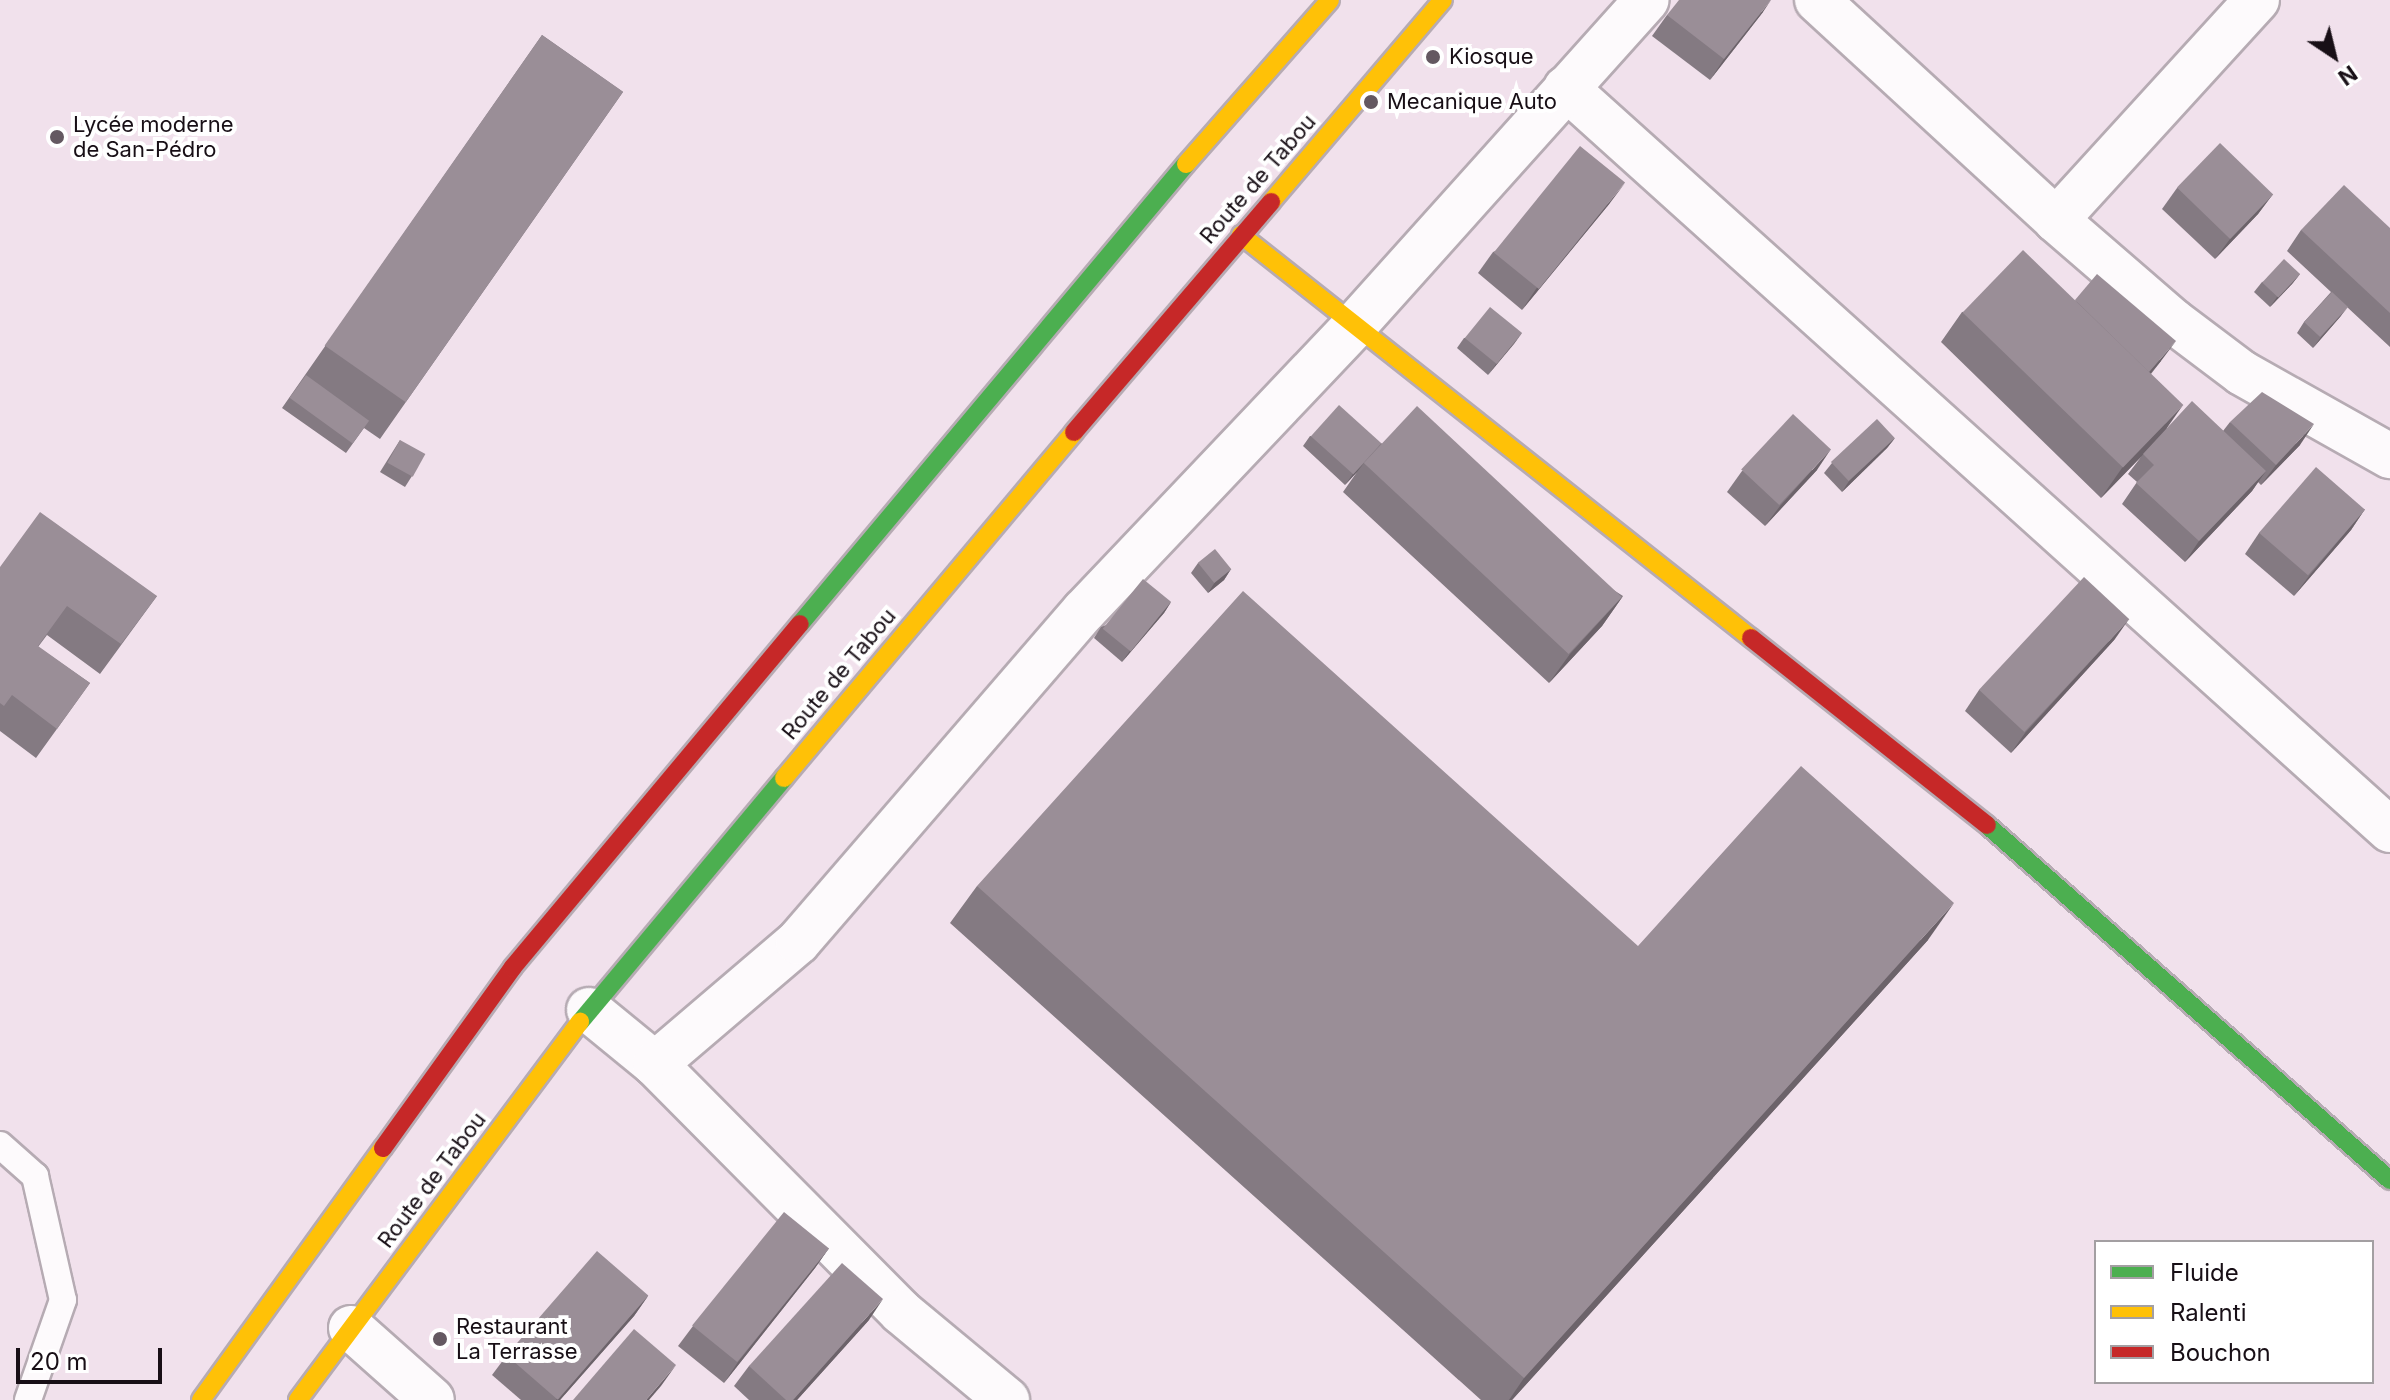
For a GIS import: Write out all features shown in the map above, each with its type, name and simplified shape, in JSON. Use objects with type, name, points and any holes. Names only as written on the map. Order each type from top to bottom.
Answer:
[{"type":"main road","points":[[201,1400],[513,967],[1154,203],[1330,0]]},
{"type":"main road","name":"Route de Tabou","points":[[298,1400],[589,1010],[1241,235],[1443,0]]},
{"type":"main road","points":[[1241,235],[1970,810],[2390,1180]]},
{"type":"street","points":[[655,1064],[798,942],[1084,611],[1354,326],[1646,0]]},
{"type":"street","points":[[1817,0],[2056,220],[2173,321],[2242,373],[2382,441]]},
{"type":"street","points":[[2056,220],[2257,0]]},
{"type":"street","points":[[1566,88],[2390,830]]},
{"type":"street","points":[[589,1010],[655,1064],[901,1312],[1007,1400]]},
{"type":"street","points":[[351,1328],[432,1400]]},
{"type":"lane","points":[[0,1145],[35,1176],[63,1300],[28,1400]]},
{"type":"building","points":[[1679,0],[1771,0],[1724,59],[1667,15]]},
{"type":"building","points":[[542,35],[623,92],[406,402],[325,345]]},
{"type":"building","points":[[2220,143],[2273,194],[2230,239],[2177,188]]},
{"type":"building","points":[[1580,146],[1625,183],[1539,289],[1494,252]]},
{"type":"building","points":[[2344,185],[2390,228],[2390,313],[2301,230]]},
{"type":"building","points":[[2023,250],[2183,405],[2123,467],[1963,313]]},
{"type":"building","points":[[2284,259],[2300,274],[2278,297],[2262,282]]},
{"type":"building","points":[[2097,274],[2176,341],[2149,372],[2075,300]]},
{"type":"building","points":[[2332,292],[2348,307],[2320,337],[2304,322]]},
{"type":"building","points":[[1490,307],[1522,333],[1497,364],[1465,338]]},
{"type":"building","points":[[306,375],[369,421],[353,443],[290,398]]},
{"type":"building","points":[[2262,392],[2314,424],[2276,465],[2230,422]]},
{"type":"building","points":[[2192,401],[2266,471],[2199,541],[2136,483],[2154,465],[2143,454]]},
{"type":"building","points":[[1339,405],[1381,443],[1353,474],[1311,436]]},
{"type":"building","points":[[1417,406],[1622,597],[1569,654],[1364,463]]},
{"type":"building","points":[[1793,414],[1831,449],[1779,505],[1741,470]]},
{"type":"building","points":[[1877,419],[1895,438],[1849,481],[1831,462]]},
{"type":"building","points":[[400,440],[425,454],[413,477],[387,463]]},
{"type":"building","points":[[2316,467],[2365,510],[2308,575],[2259,533]]},
{"type":"building","points":[[40,512],[157,596],[121,644],[67,606],[38,646],[90,683],[57,729],[12,695],[4,706],[0,703],[0,567]]},
{"type":"building","points":[[1215,549],[1231,569],[1214,583],[1198,563]]},
{"type":"building","points":[[2084,577],[2129,619],[2024,732],[1979,690]]},
{"type":"building","points":[[1143,579],[1171,602],[1131,651],[1103,629]]},
{"type":"building","points":[[1243,591],[1638,946],[1801,766],[1954,903],[1524,1378],[977,886]]},
{"type":"building","points":[[784,1212],[829,1249],[737,1362],[692,1325]]},
{"type":"building","points":[[597,1251],[648,1296],[558,1400],[506,1355]]},
{"type":"building","points":[[842,1263],[883,1299],[793,1400],[786,1400],[749,1366]]},
{"type":"building","points":[[634,1329],[676,1365],[646,1400],[573,1400]]},
{"type":"traffic: fast","points":[[800,624],[1186,164]]},
{"type":"traffic: fast","points":[[580,1022],[784,778]]},
{"type":"traffic: fast","points":[[1987,825],[2390,1180]]},
{"type":"traffic: slow","points":[[1186,164],[1330,0]]},
{"type":"traffic: slow","points":[[1271,202],[1443,0]]},
{"type":"traffic: slow","points":[[1241,235],[1751,638]]},
{"type":"traffic: slow","points":[[784,778],[1074,432]]},
{"type":"traffic: slow","points":[[298,1400],[580,1022]]},
{"type":"traffic: slow","points":[[201,1400],[383,1148]]},
{"type":"traffic: jam","points":[[1074,432],[1271,202]]},
{"type":"traffic: jam","points":[[383,1148],[513,967],[800,624]]},
{"type":"traffic: jam","points":[[1751,638],[1987,825]]},
{"type":"place","name":"Kiosque","points":[[1433,57]]},
{"type":"place","name":"Mecanique Auto","points":[[1371,102]]},
{"type":"place","name":"Lycée moderne de San-Pédro","points":[[57,137]]},
{"type":"place","name":"Restaurant La Terrasse","points":[[440,1339]]}]
